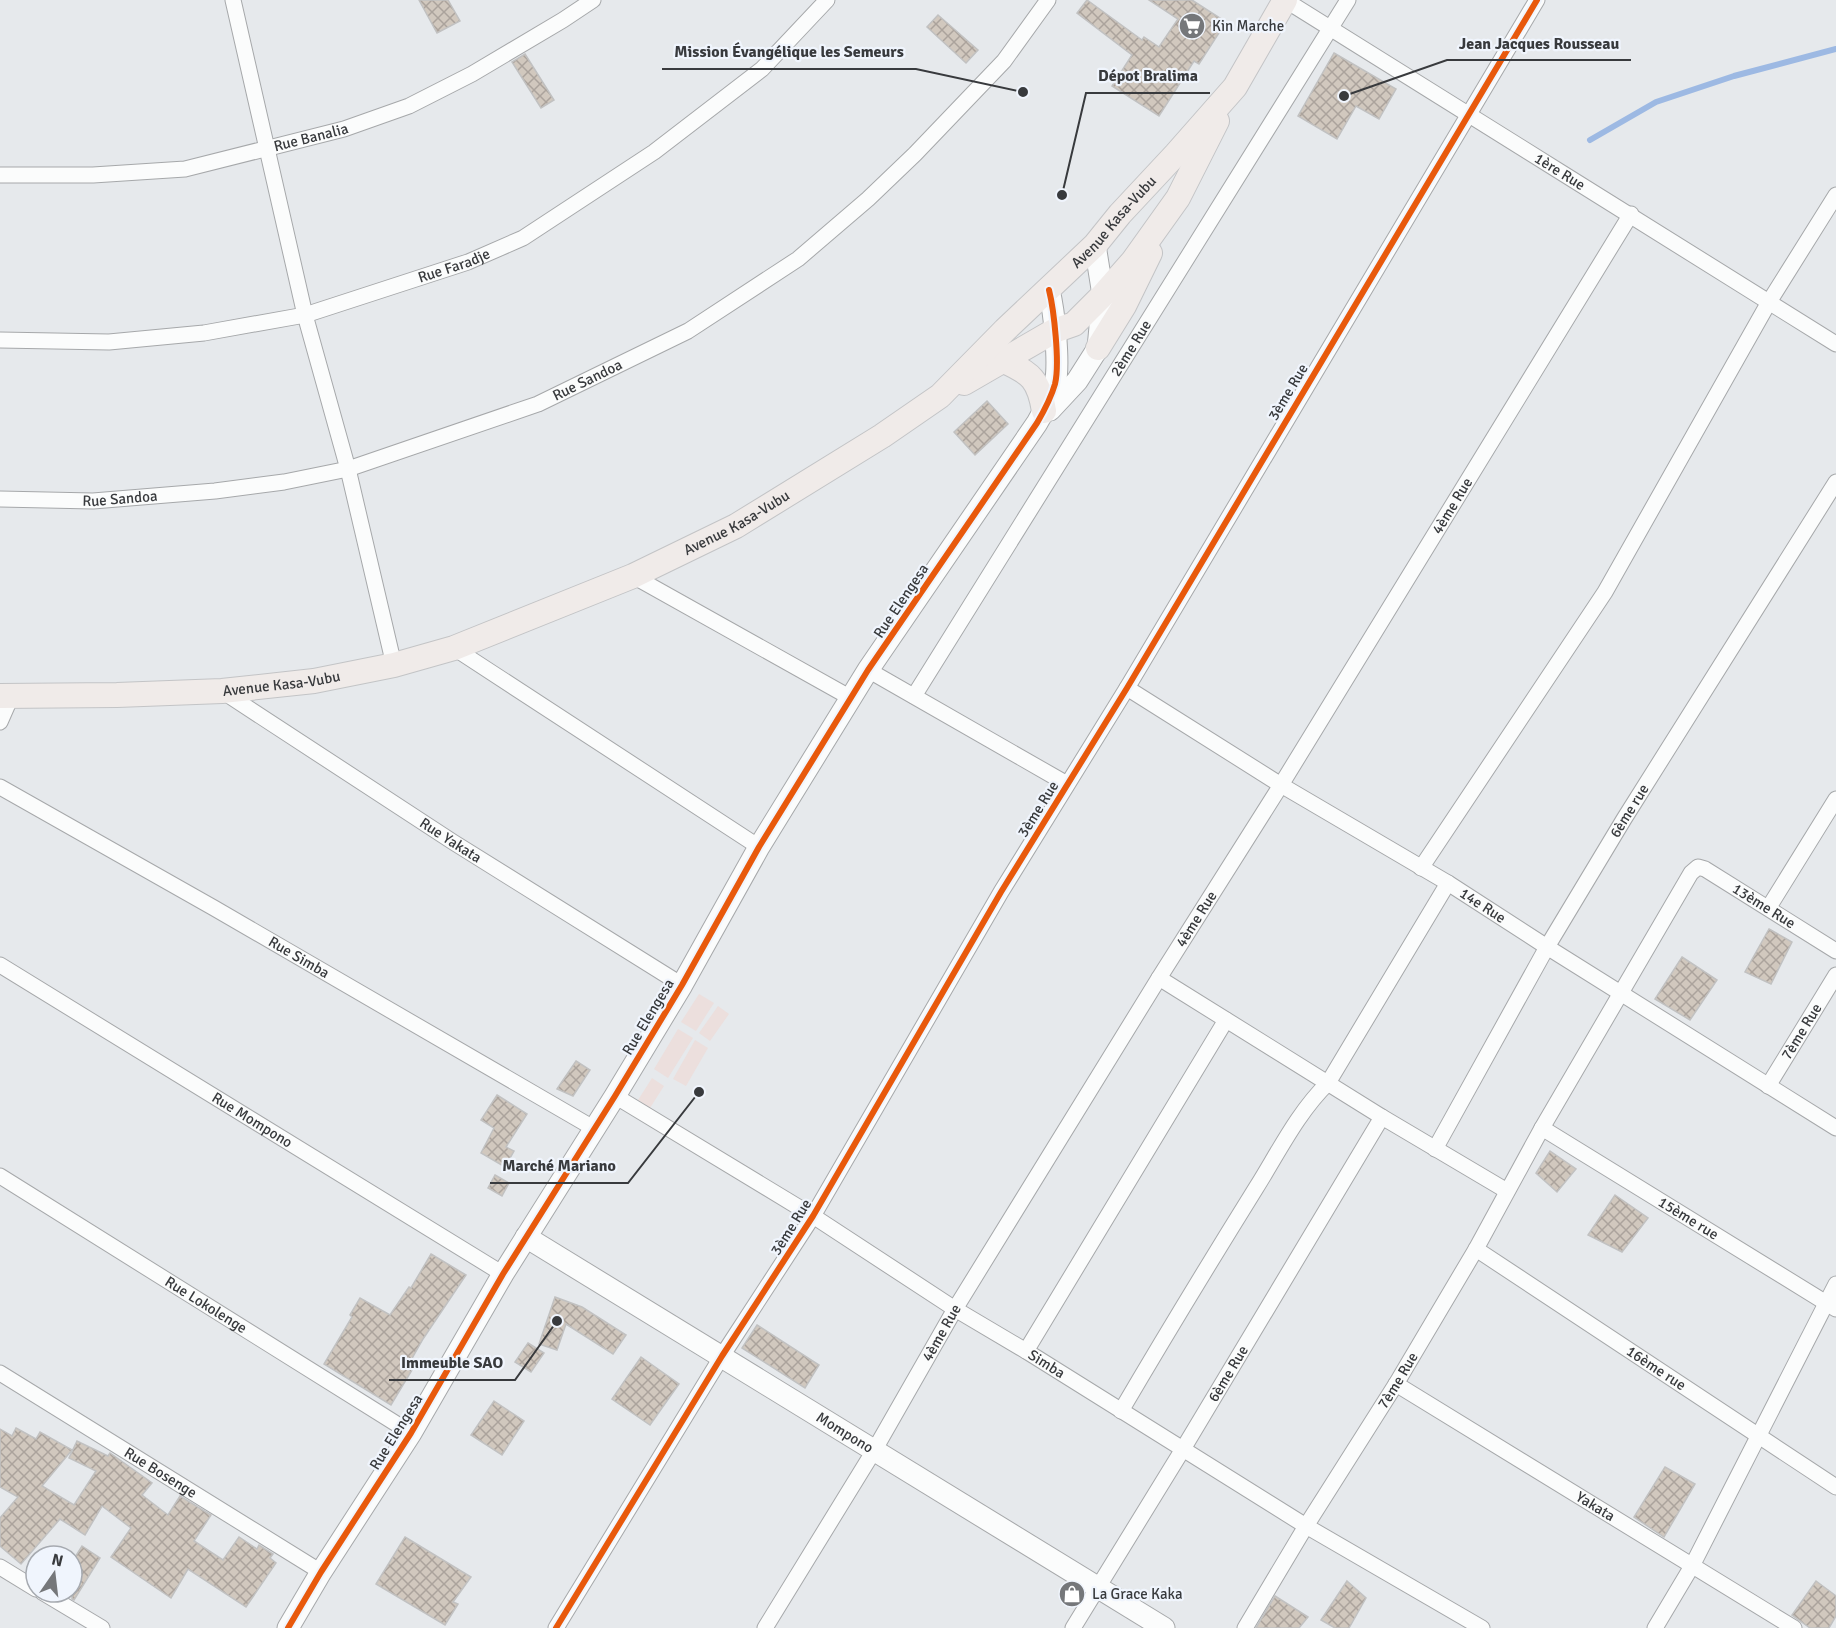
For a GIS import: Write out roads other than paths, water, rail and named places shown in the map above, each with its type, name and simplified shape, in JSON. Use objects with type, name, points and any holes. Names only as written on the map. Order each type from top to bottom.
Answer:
[{"type":"main road","name":"Avenue Kasa-Vubu","points":[[5,696],[222,691],[314,681],[394,665],[454,648],[633,576],[736,526],[882,436],[940,396],[1005,330],[1095,245],[1235,87],[1285,0]]},
{"type":"main road","points":[[940,396],[1054,331],[1074,324],[1103,295],[1133,261],[1178,198],[1235,87]]},
{"type":"main road","points":[[1098,348],[1124,306],[1168,212]]},
{"type":"main road","points":[[1004,361],[1031,376],[1042,396],[1041,417]]},
{"type":"street","points":[[233,0],[305,315],[348,470],[394,665]]},
{"type":"street","name":"Rue Banalia","points":[[0,175],[93,175],[185,169],[344,129],[409,106],[472,74],[593,0]]},
{"type":"street","name":"Rue Faradje","points":[[0,340],[109,342],[204,333],[305,315],[468,262],[523,238],[654,152],[762,69],[827,0]]},
{"type":"street","name":"Rue Sandoa","points":[[0,499],[93,501],[215,491],[284,482],[348,470],[538,404],[688,330],[798,259],[868,199],[915,154],[1004,61],[1048,0]]},
{"type":"street","name":"1ère Rue","points":[[1285,0],[1467,116],[1631,214],[1836,344]]},
{"type":"street","name":"2ème Rue","points":[[914,696],[1348,0]]},
{"type":"street","name":"3ème Rue","points":[[556,1628],[722,1356],[813,1216],[1001,892],[1127,688],[1537,0]]},
{"type":"street","points":[[1421,868],[1605,592],[1769,302],[1836,195]]},
{"type":"street","name":"4ème Rue","points":[[765,1628],[875,1449],[955,1309],[1281,785],[1631,214]]},
{"type":"street","points":[[1041,417],[1077,381],[1098,348],[1103,295],[1095,245]]},
{"type":"street","points":[[1041,417],[1056,377],[1049,290]]},
{"type":"street","name":"Rue Elengesa","points":[[288,1628],[321,1572],[411,1433],[503,1274],[615,1096],[682,985],[759,847],[868,670],[1041,417]]},
{"type":"street","name":"6ème rue","points":[[1435,1149],[1547,947],[1624,819],[1836,482]]},
{"type":"street","points":[[633,576],[851,698]]},
{"type":"street","points":[[454,648],[759,847]]},
{"type":"street","points":[[868,670],[1067,784]]},
{"type":"street","name":"14e Rue","points":[[1127,688],[1281,785],[1448,883],[1836,1128]]},
{"type":"street","name":"Rue Yakata","points":[[222,691],[453,842],[682,985]]},
{"type":"street","points":[[0,722],[5,696]]},
{"type":"street","name":"Rue Simba","points":[[0,787],[595,1129]]},
{"type":"street","points":[[1769,907],[1836,799]]},
{"type":"street","name":"13ème Rue","points":[[1691,873],[1698,867],[1705,869],[1836,951]]},
{"type":"street","name":"7ème Rue","points":[[1245,1628],[1306,1526],[1396,1384],[1476,1249],[1542,1128],[1691,873]]},
{"type":"street","points":[[1121,1411],[1219,1247],[1297,1123],[1317,1094],[1329,1083],[1448,883]]},
{"type":"street","name":"Rue Mompono","points":[[0,965],[503,1274]]},
{"type":"street","name":"7ème Rue","points":[[1767,1086],[1836,975]]},
{"type":"street","points":[[1159,978],[1382,1117],[1507,1191]]},
{"type":"street","points":[[1026,1351],[1226,1020]]},
{"type":"street","name":"Simba","points":[[615,1096],[813,1216],[955,1309],[1306,1526],[1482,1628]]},
{"type":"street","name":"6ème Rue","points":[[1073,1628],[1382,1117]]},
{"type":"street","name":"15ème rue","points":[[1542,1128],[1832,1306]]},
{"type":"street","name":"Rue Lokolenge","points":[[0,1176],[411,1433]]},
{"type":"street","name":"Mompono","points":[[526,1237],[1164,1628]]},
{"type":"street","name":"16ème rue","points":[[1476,1249],[1836,1487]]},
{"type":"street","points":[[1655,1628],[1692,1566],[1758,1436],[1832,1306],[1836,1284]]},
{"type":"street","name":"Rue Bosenge","points":[[0,1373],[321,1572]]},
{"type":"street","name":"Yakata","points":[[1396,1384],[1794,1628]]},
{"type":"street","points":[[0,1567],[24,1582]]},
{"type":"street","points":[[62,1604],[102,1628]]},
{"type":"waterway","points":[[1590,140],[1656,102],[1734,76],[1836,49]]},
{"type":"place","name":"Kin Marche","points":[[1192,26]]},
{"type":"place","name":"Mission Évangélique les Semeurs","points":[[1023,92]]},
{"type":"place","name":"Jean Jacques Rousseau","points":[[1344,96]]},
{"type":"place","name":"Dépot Bralima","points":[[1062,195]]},
{"type":"place","name":"Marché Mariano","points":[[699,1092]]},
{"type":"place","name":"Immeuble SAO","points":[[557,1321]]},
{"type":"place","name":"La Grace Kaka","points":[[1072,1594]]}]
